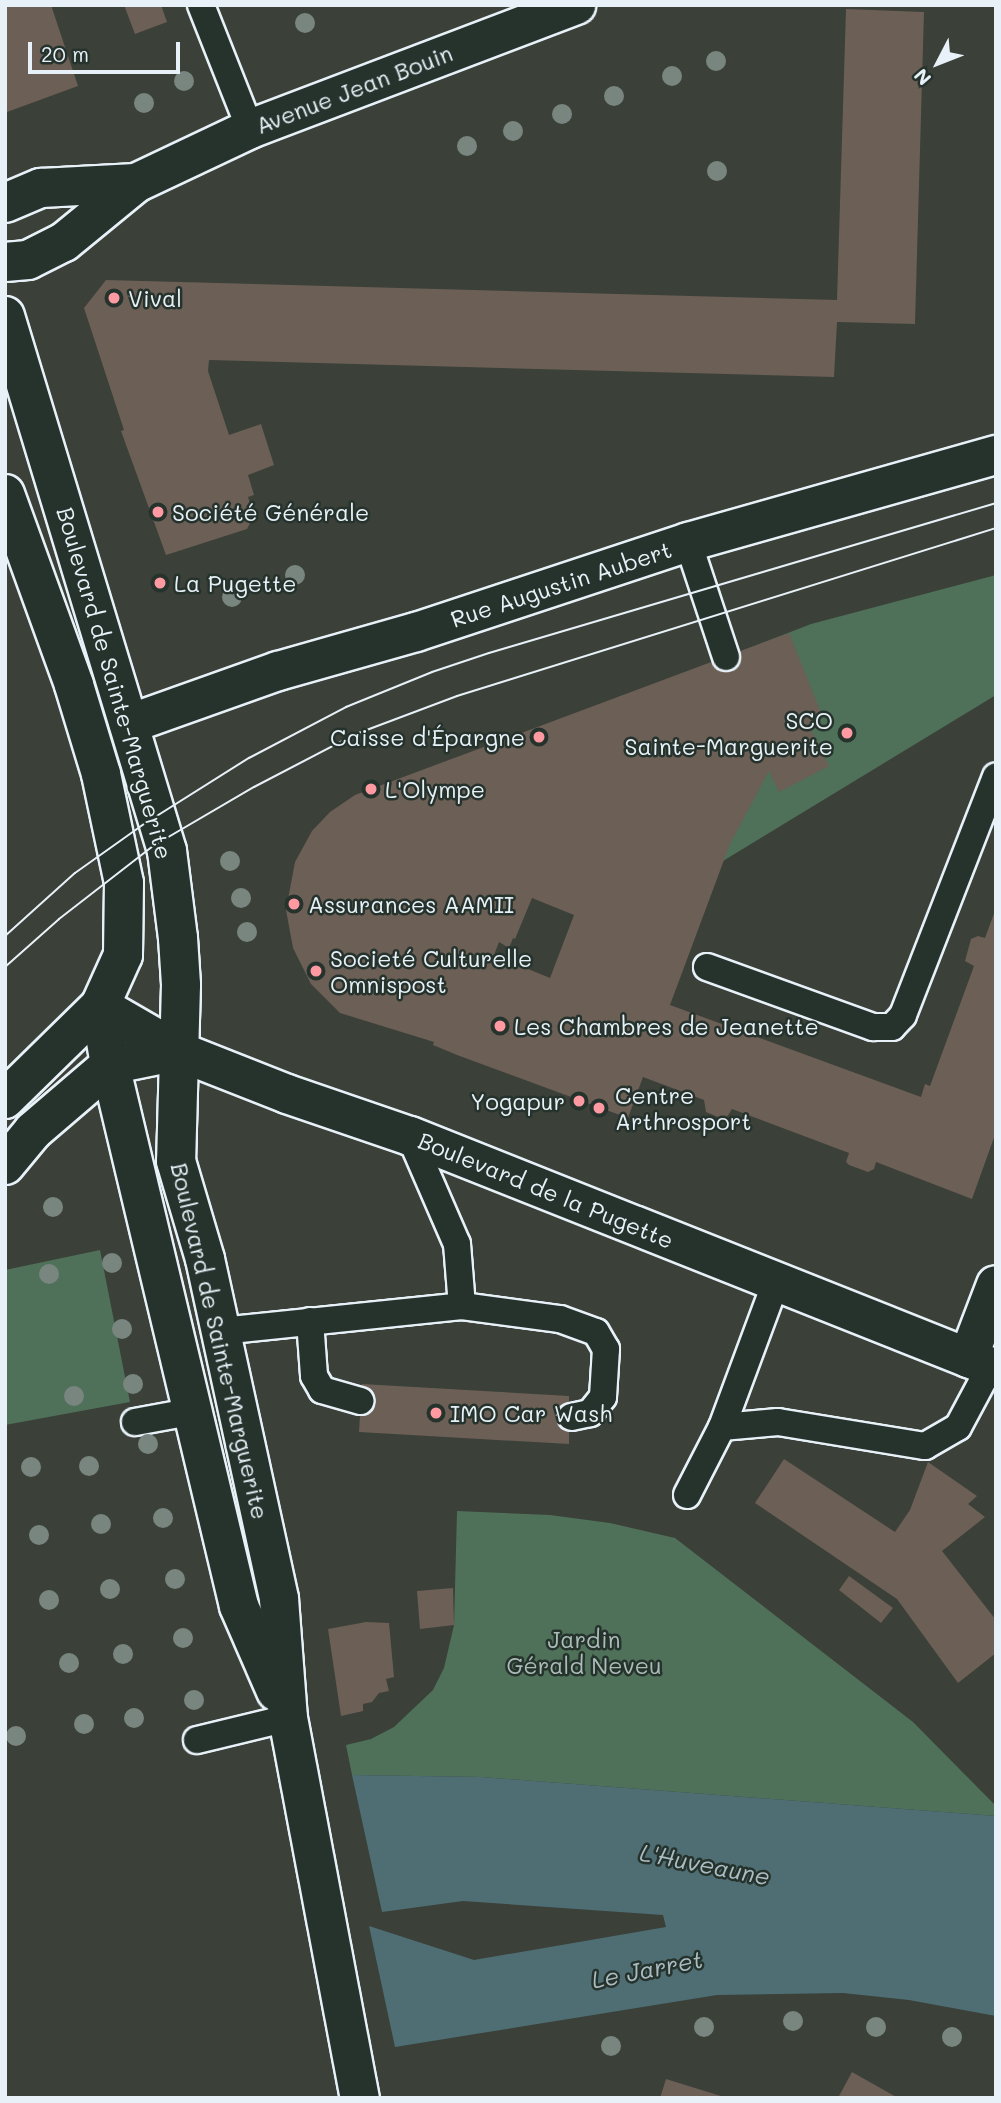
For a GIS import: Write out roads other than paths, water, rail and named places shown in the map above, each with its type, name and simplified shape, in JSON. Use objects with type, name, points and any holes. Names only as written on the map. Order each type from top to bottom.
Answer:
[{"type":"main road","name":"Avenue Jean Bouin","points":[[5,262],[28,260],[64,242],[136,183],[250,128],[576,5]]},
{"type":"main road","name":"Avenue Jean Bouin","points":[[5,203],[41,188],[136,183]]},
{"type":"main road","name":"Boulevard de Sainte-Marguerite","points":[[5,316],[167,851],[181,985],[175,1156],[205,1259],[279,1599],[288,1718],[359,2089]]},
{"type":"main road","name":"Rue Augustin Aubert","points":[[129,724],[278,671],[416,632],[688,542],[996,455]]},
{"type":"main road","name":"Boulevard de Sainte-Marguerite","points":[[5,494],[74,685],[94,749],[124,883],[123,955],[100,1006],[110,1065],[195,1411],[239,1606],[288,1718]]},
{"type":"main road","name":"Boulevard de la Pugette","points":[[100,1006],[178,1051],[287,1094],[410,1136],[985,1365]]},
{"type":"main road","points":[[5,1099],[100,1006]]},
{"type":"main road","points":[[5,1165],[33,1131],[110,1065],[178,1051]]},
{"type":"main road","points":[[985,1365],[992,1308]]},
{"type":"lane","points":[[201,5],[250,128]]},
{"type":"lane","points":[[688,542],[726,657]]},
{"type":"lane","points":[[707,967],[873,1027],[892,1027],[903,1015],[996,776]]},
{"type":"lane","points":[[410,1136],[457,1244],[462,1306]]},
{"type":"lane","points":[[687,1495],[722,1427],[776,1282]]},
{"type":"lane","points":[[221,1331],[462,1306],[560,1319],[596,1332],[606,1349],[603,1397],[590,1413],[571,1417]]},
{"type":"lane","points":[[310,1321],[314,1376],[322,1390],[360,1401]]},
{"type":"lane","points":[[722,1427],[778,1422],[925,1446],[958,1427],[985,1365]]},
{"type":"lane","points":[[135,1422],[195,1411]]},
{"type":"lane","points":[[197,1740],[288,1718]]},
{"type":"water","points":[[352,1775],[481,1777],[996,1816],[996,2016],[909,2000],[843,1993],[717,1995],[395,2047],[369,1926],[474,1960],[666,1927],[663,1915],[463,1901],[382,1912]]},
{"type":"tram line","points":[[5,936],[75,873],[144,824],[249,758],[346,707],[432,672],[489,653],[996,503]]},
{"type":"tram line","points":[[5,967],[59,919],[153,846],[254,787],[356,734],[457,696],[996,528]]},
{"type":"place","name":"Vival","points":[[114,298]]},
{"type":"place","name":"Société Générale","points":[[158,512]]},
{"type":"place","name":"La Pugette","points":[[160,583]]},
{"type":"place","name":"SCO Sainte-Marguerite","points":[[847,733]]},
{"type":"place","name":"Caisse d'Épargne","points":[[539,737]]},
{"type":"place","name":"L'Olympe","points":[[371,789]]},
{"type":"place","name":"Assurances AAMII","points":[[294,904]]},
{"type":"place","name":"Societé Culturelle Omnispost","points":[[316,971]]},
{"type":"place","name":"Les Chambres de Jeanette","points":[[500,1026]]},
{"type":"place","name":"Yogapur","points":[[579,1101]]},
{"type":"place","name":"Centre Arthrosport","points":[[599,1108]]},
{"type":"place","name":"IMO Car Wash","points":[[436,1413]]},
{"type":"park label","name":"Jardin Gérald Neveu","points":[[584,1652]]},
{"type":"water label","name":"L'Huveaune","points":[[705,1864]]},
{"type":"water label","name":"Le Jarret","points":[[647,1969]]}]
